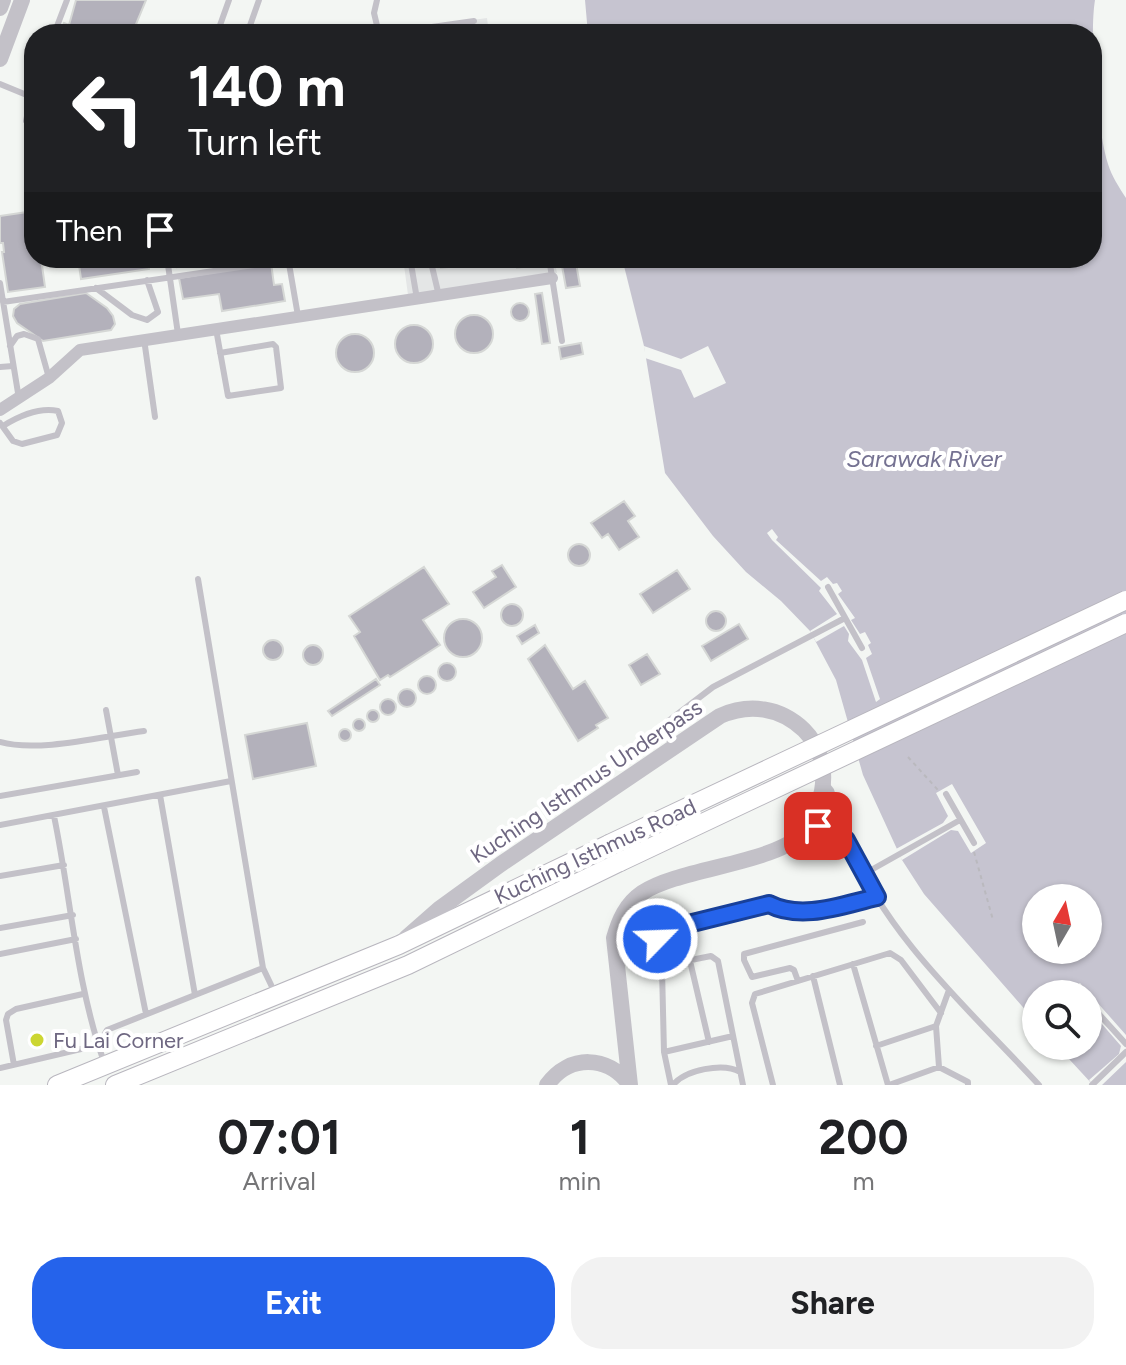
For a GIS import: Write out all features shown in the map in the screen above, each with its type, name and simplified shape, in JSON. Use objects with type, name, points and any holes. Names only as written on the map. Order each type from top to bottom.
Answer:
[{"type":"main road","name":"Kuching Isthmus Road","points":[[57,1085],[399,945],[1126,600]]},
{"type":"main road","name":"Kuching Isthmus Road","points":[[115,1085],[408,965],[1126,623]]},
{"type":"street","points":[[0,8],[3,0]]},
{"type":"street","points":[[0,59],[22,0]]},
{"type":"street","points":[[0,410],[49,378],[80,350],[552,278]]},
{"type":"street","name":"Kuching Isthmus Underpass","points":[[399,945],[439,909],[501,864],[678,744],[734,710],[758,708],[778,712],[798,724],[810,736],[821,757],[823,782]]},
{"type":"street","points":[[630,1085],[614,938],[620,918],[642,892],[783,847],[806,830],[819,803],[823,782]]},
{"type":"street","points":[[547,1085],[563,1068],[588,1061],[613,1068],[630,1085]]},
{"type":"lane","points":[[58,24],[67,0]]},
{"type":"lane","points":[[220,24],[229,0]]},
{"type":"lane","points":[[251,24],[259,0]]},
{"type":"lane","points":[[377,0],[374,13],[378,24]]},
{"type":"lane","points":[[453,24],[474,21]]},
{"type":"lane","points":[[0,84],[24,94]]},
{"type":"lane","points":[[169,268],[178,334]]},
{"type":"lane","points":[[3,302],[226,268]]},
{"type":"lane","points":[[290,268],[298,316]]},
{"type":"lane","points":[[412,268],[417,299]]},
{"type":"lane","points":[[432,268],[439,296]]},
{"type":"lane","points":[[550,268],[562,341]]},
{"type":"lane","points":[[95,288],[132,315],[147,320],[158,312],[158,307],[147,280]]},
{"type":"lane","points":[[0,283],[19,399]]},
{"type":"lane","points":[[216,329],[220,353],[228,396],[281,388],[278,357],[273,344],[220,353]]},
{"type":"lane","points":[[10,346],[17,336],[24,334],[38,339],[49,378]]},
{"type":"lane","points":[[144,339],[155,417]]},
{"type":"lane","points":[[0,367],[13,366]]},
{"type":"lane","points":[[52,410],[58,411],[62,423],[57,435],[22,444],[13,441],[2,424],[20,415],[52,410]]},
{"type":"lane","points":[[198,579],[263,968],[276,995]]},
{"type":"lane","points":[[828,587],[862,648]]},
{"type":"lane","points":[[678,744],[654,732],[713,687],[845,618]]},
{"type":"lane","points":[[106,710],[118,775]]},
{"type":"lane","points":[[0,742],[11,745],[65,742],[144,731]]},
{"type":"lane","points":[[0,796],[137,772]]},
{"type":"lane","points":[[0,825],[231,781]]},
{"type":"lane","points":[[823,782],[831,790],[846,840],[864,874],[915,954],[1039,1085]]},
{"type":"lane","points":[[942,793],[974,847]]},
{"type":"lane","points":[[160,795],[195,995]]},
{"type":"lane","points":[[104,807],[146,1014]]},
{"type":"lane","points":[[54,816],[73,915],[83,994],[105,1064]]},
{"type":"lane","points":[[864,874],[960,820]]},
{"type":"lane","points":[[806,830],[818,826],[830,829],[846,840]]},
{"type":"lane","points":[[0,876],[64,865]]},
{"type":"lane","points":[[616,957],[652,948],[664,930],[769,904],[779,910],[804,913],[877,897]]},
{"type":"lane","points":[[0,928],[73,915]]},
{"type":"lane","points":[[798,981],[790,968],[752,977],[744,954],[863,922]]},
{"type":"lane","points":[[0,954],[76,939]]},
{"type":"lane","points":[[773,1085],[752,998],[755,994],[890,953],[901,960],[941,1013]]},
{"type":"lane","points":[[672,1085],[664,1052],[662,969],[666,965],[711,956],[718,961],[743,1085]]},
{"type":"lane","points":[[690,961],[709,1042]]},
{"type":"lane","points":[[853,964],[888,1085],[939,1067],[968,1082],[968,1085]]},
{"type":"lane","points":[[0,1068],[98,1045],[107,1030],[263,968]]},
{"type":"lane","points":[[813,976],[840,1085]]},
{"type":"lane","points":[[939,1067],[936,1026],[949,990]]},
{"type":"lane","points":[[14,1065],[6,1020],[8,1014],[16,1009],[83,994]]},
{"type":"lane","points":[[1102,1017],[1126,1044]]},
{"type":"lane","points":[[876,1046],[936,1026]]},
{"type":"lane","points":[[664,1052],[733,1036]]},
{"type":"lane","points":[[1092,1085],[1126,1052]]},
{"type":"lane","points":[[672,1085],[680,1076],[707,1070],[733,1068],[740,1072]]},
{"type":"path","points":[[908,757],[942,793]]},
{"type":"path","points":[[974,847],[993,920]]},
{"type":"shaded area","points":[[487,18],[488,24],[444,24]]},
{"type":"shaded area","points":[[404,268],[556,268],[557,273],[408,295]]},
{"type":"water","name":"Sarawak River","points":[[585,0],[1095,0],[1093,24],[587,24]]},
{"type":"water","name":"Sarawak River","points":[[1102,138],[1110,169],[1126,198],[1126,1085],[1093,1085],[1070,1060],[1102,1060],[1102,980],[1022,980],[1022,1006],[924,894],[902,860],[863,775],[836,680],[810,631],[781,601],[746,572],[713,536],[665,473],[644,346],[624,268],[1102,268]]},
{"type":"pier","points":[[644,346],[681,359],[708,346],[726,383],[694,398],[681,370],[645,358]]},
{"type":"pier","points":[[772,529],[778,537],[776,540],[821,581],[827,577],[833,584],[837,583],[842,591],[838,594],[855,618],[851,620],[860,634],[865,632],[871,643],[868,645],[872,654],[866,658],[880,699],[876,702],[862,660],[848,641],[849,634],[844,626],[816,642],[810,631],[837,614],[819,591],[821,588],[772,540],[767,533]]},
{"type":"pier","points":[[952,784],[986,843],[971,853],[958,831],[951,830],[902,860],[896,849],[943,823],[948,816],[936,793]]},
{"type":"pier","points":[[1102,1008],[1126,1035],[1126,1062],[1102,1085],[1093,1085],[1089,1080],[1119,1054],[1121,1046],[1102,1024]]},
{"type":"building","points":[[76,0],[146,0],[136,24],[69,24]]},
{"type":"building","points":[[24,212],[24,268],[42,268],[45,287],[8,292],[3,243],[0,243],[0,216]]},
{"type":"building","points":[[79,268],[149,268],[149,269],[81,279]]},
{"type":"building","points":[[240,268],[272,268],[274,285],[282,284],[285,301],[222,311],[219,294],[183,299],[179,278]]},
{"type":"building","points":[[562,268],[577,268],[580,286],[566,288]]},
{"type":"building","points":[[86,293],[113,316],[115,324],[111,330],[43,341],[17,323],[13,316],[14,309],[20,304]]},
{"type":"building","points":[[542,293],[550,343],[542,344],[535,294]]},
{"type":"building","points":[[520,303],[527,305],[527,319],[520,321],[513,319],[511,312],[513,305]]},
{"type":"building","points":[[474,315],[487,321],[493,334],[487,347],[474,353],[461,347],[455,334],[461,321]]},
{"type":"building","points":[[414,325],[427,331],[433,344],[427,357],[414,363],[401,357],[395,344],[401,331]]},
{"type":"building","points":[[355,334],[368,340],[374,353],[368,366],[355,372],[342,366],[336,353],[342,340]]},
{"type":"building","points":[[581,343],[583,354],[561,359],[559,347]]},
{"type":"building","points":[[624,501],[635,516],[628,521],[639,537],[619,550],[608,534],[602,538],[591,523]]},
{"type":"building","points":[[579,544],[587,547],[590,555],[587,563],[579,566],[571,563],[568,555],[571,547]]},
{"type":"building","points":[[502,565],[516,587],[484,608],[473,592],[496,577],[492,571]]},
{"type":"building","points":[[424,567],[449,604],[423,620],[440,645],[390,677],[388,675],[380,680],[354,636],[360,632],[349,616]]},
{"type":"building","points":[[677,570],[690,589],[653,613],[640,594]]},
{"type":"building","points":[[512,604],[520,607],[523,615],[520,623],[512,626],[504,623],[501,615],[504,607]]},
{"type":"building","points":[[716,611],[723,614],[726,621],[723,628],[716,631],[709,628],[706,621],[709,614]]},
{"type":"building","points":[[463,619],[476,625],[482,638],[476,651],[463,657],[450,651],[444,638],[450,625]]},
{"type":"building","points":[[739,624],[748,639],[711,661],[702,646]]},
{"type":"building","points":[[535,625],[539,633],[522,644],[517,636]]},
{"type":"building","points":[[273,640],[280,643],[283,650],[280,657],[273,660],[266,657],[263,650],[266,643]]},
{"type":"building","points":[[313,645],[320,648],[323,655],[320,662],[313,665],[306,662],[303,655],[306,648]]},
{"type":"building","points":[[545,645],[573,689],[585,681],[608,718],[578,741],[528,659]]},
{"type":"building","points":[[647,654],[660,674],[641,685],[629,665]]},
{"type":"building","points":[[443,663],[451,663],[456,672],[454,679],[443,681],[438,676],[438,668]]},
{"type":"building","points":[[423,676],[431,676],[436,685],[434,692],[423,694],[418,689],[418,681]]},
{"type":"building","points":[[376,679],[380,685],[332,716],[328,711]]},
{"type":"building","points":[[403,689],[411,689],[416,698],[414,705],[403,707],[398,702],[398,694]]},
{"type":"building","points":[[388,699],[396,707],[388,715],[380,707]]},
{"type":"building","points":[[373,710],[379,716],[373,722],[367,716]]},
{"type":"building","points":[[359,719],[365,725],[359,731],[353,725]]},
{"type":"building","points":[[307,723],[316,766],[253,779],[245,735]]},
{"type":"building","points":[[345,729],[351,735],[345,741],[339,735]]},
{"type":"place","name":"Fu Lai Corner","points":[[37,1040]]},
{"type":"route","points":[[657,939],[664,930],[769,904],[779,910],[804,913],[877,897],[846,840],[839,833],[818,826]]}]
